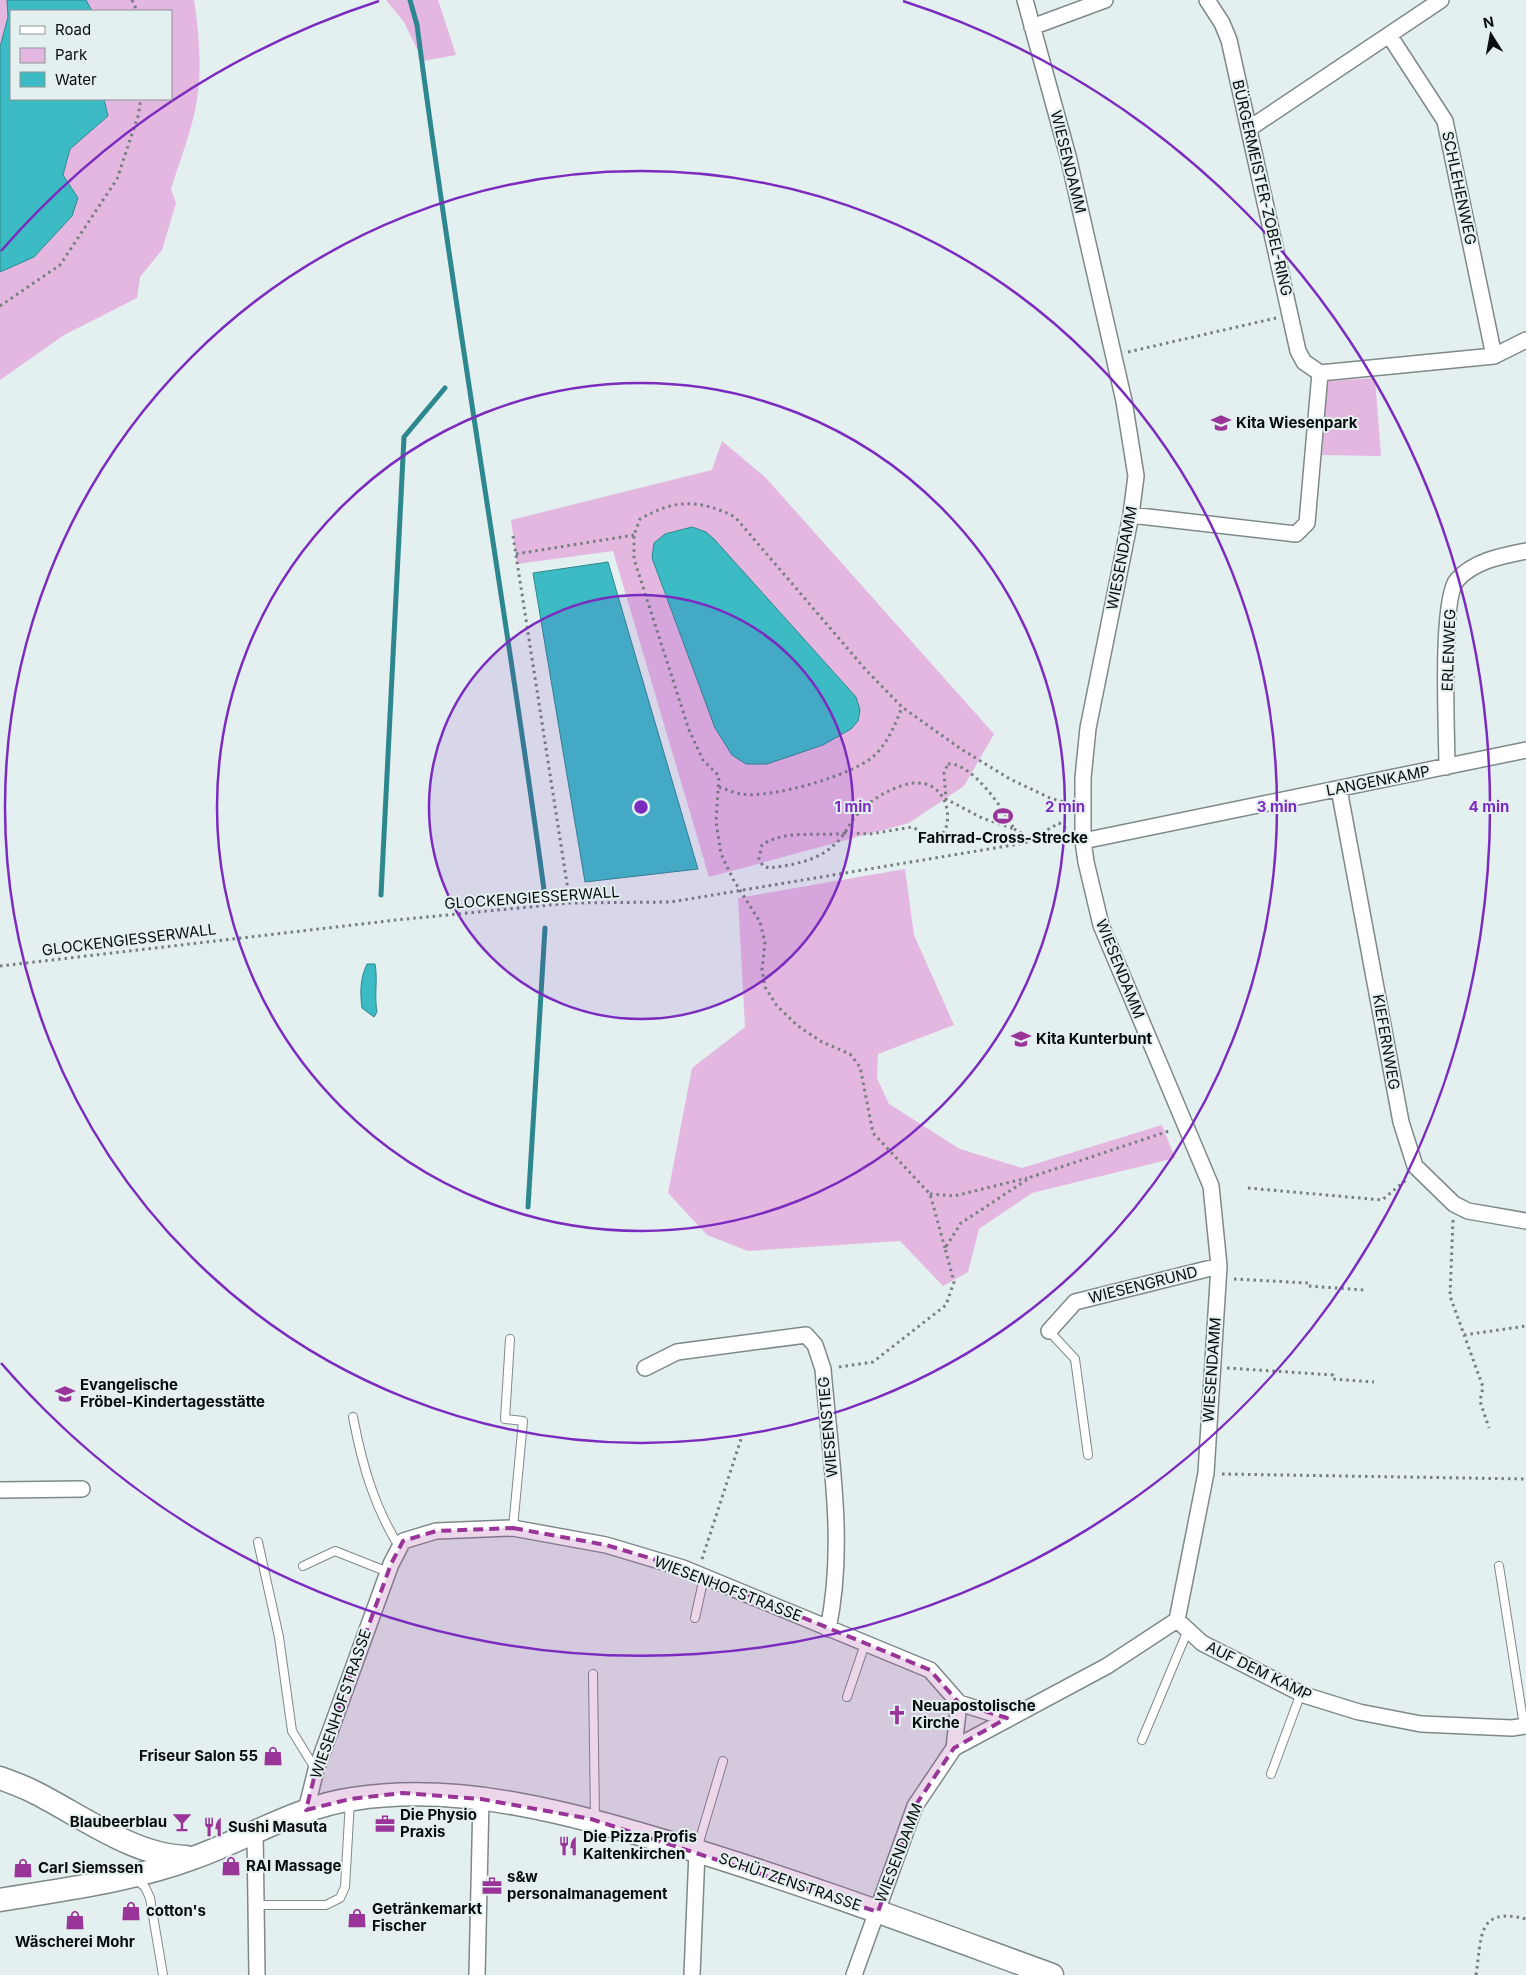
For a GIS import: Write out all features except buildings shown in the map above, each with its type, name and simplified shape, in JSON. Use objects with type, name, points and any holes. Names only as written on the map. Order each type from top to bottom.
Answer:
[{"type":"main road","points":[[0,1778],[31,1790],[134,1844],[157,1854],[197,1857]]},
{"type":"main road","name":"SCHÜTZENSTRASSE","points":[[0,1900],[156,1871],[197,1857],[306,1810],[350,1799],[402,1793],[482,1799],[595,1820],[697,1851],[878,1912],[1052,1975]]},
{"type":"main road","points":[[132,1876],[137,1868],[138,1855],[134,1844]]},
{"type":"street","name":"WIESENDAMM","points":[[854,1975],[878,1912],[914,1806],[954,1748],[1182,1625],[1206,1473],[1219,1272],[1211,1186],[1101,924],[1086,862],[1083,841],[1083,778],[1088,728],[1131,515],[1136,476],[1113,355],[1068,156],[1025,0]]},
{"type":"street","points":[[1032,27],[1105,0]]},
{"type":"street","name":"BÜRGERMEISTER-ZOBEL-RING","points":[[1207,0],[1222,23],[1229,40],[1298,351],[1304,362],[1320,373]]},
{"type":"street","points":[[1250,128],[1441,0]]},
{"type":"street","name":"SCHLEHENWEG","points":[[1389,35],[1445,121],[1494,356]]},
{"type":"street","points":[[1131,515],[1296,534],[1307,523],[1320,373],[1494,356],[1526,340]]},
{"type":"street","name":"ERLENWEG","points":[[1447,767],[1447,615],[1455,582],[1477,564],[1526,551]]},
{"type":"street","name":"LANGENKAMP","points":[[1083,841],[1526,750]]},
{"type":"street","name":"KIEFERNWEG","points":[[1340,789],[1401,1122],[1415,1166],[1454,1204],[1468,1211],[1526,1221]]},
{"type":"street","name":"WIESENGRUND","points":[[1049,1331],[1075,1302],[1219,1272]]},
{"type":"street","name":"WIESENSTIEG","points":[[645,1368],[677,1352],[806,1335],[815,1345],[823,1369],[837,1549],[835,1598],[828,1629]]},
{"type":"street","points":[[0,1490],[82,1490]]},
{"type":"street","name":"WIESENHOFSTRASSE","points":[[306,1810],[316,1770],[388,1572],[403,1541],[436,1531],[513,1528],[606,1545],[700,1576],[930,1670],[959,1702],[1007,1718]]},
{"type":"street","name":"AUF DEM KAMP","points":[[1182,1625],[1202,1643],[1302,1694],[1360,1712],[1421,1724],[1512,1728],[1525,1726]]},
{"type":"street","points":[[954,1748],[959,1702]]},
{"type":"street","points":[[477,1975],[482,1799]]},
{"type":"street","points":[[256,1831],[257,1975]]},
{"type":"street","points":[[692,1975],[697,1851]]},
{"type":"lane","points":[[1049,1331],[1075,1359],[1088,1455]]},
{"type":"lane","points":[[510,1339],[505,1419],[523,1421],[513,1528]]},
{"type":"lane","points":[[353,1417],[371,1491],[379,1512],[400,1548]]},
{"type":"lane","points":[[258,1542],[279,1637],[292,1731],[316,1770]]},
{"type":"lane","points":[[303,1566],[335,1552],[388,1572]]},
{"type":"lane","points":[[1499,1566],[1525,1726]]},
{"type":"lane","points":[[695,1618],[700,1576]]},
{"type":"lane","points":[[1142,1740],[1182,1625]]},
{"type":"lane","points":[[847,1697],[865,1644]]},
{"type":"lane","points":[[593,1674],[595,1820]]},
{"type":"lane","points":[[1271,1774],[1302,1694]]},
{"type":"lane","points":[[697,1851],[722,1761]]},
{"type":"lane","points":[[257,1905],[326,1905],[340,1898],[345,1887],[350,1799]]},
{"type":"lane","points":[[132,1876],[145,1887],[150,1898],[163,1975]]},
{"type":"path","points":[[0,306],[60,265],[117,179],[138,116],[141,100]]},
{"type":"path","points":[[1113,355],[1290,314]]},
{"type":"path","points":[[823,1369],[873,1362],[946,1305],[954,1282],[930,1194],[872,1132],[860,1067],[850,1054],[822,1042],[798,1026],[777,1006],[765,987],[762,970],[765,942],[760,922],[721,854],[716,822],[719,776],[703,760],[689,730],[634,559],[634,535],[640,519],[659,508],[686,504],[711,505],[735,517],[866,670],[902,707],[961,749],[1010,779],[1050,798],[1072,805],[1083,806]]},
{"type":"path","points":[[516,554],[634,535]]},
{"type":"path","points":[[513,536],[570,903]]},
{"type":"path","points":[[719,787],[742,794],[775,793],[841,774],[874,756],[892,732],[902,707]]},
{"type":"path","points":[[1014,829],[1003,809],[980,782],[954,764],[948,764],[944,768],[946,799],[946,829],[944,835],[939,838],[928,837],[912,827],[870,834],[845,833],[825,836],[794,835],[768,840],[762,845],[759,859],[763,866],[769,868],[810,860],[836,844],[845,833],[852,821],[875,798],[901,786],[923,783],[940,792],[946,799],[982,818],[1020,832],[1025,842]]},
{"type":"path","name":"GLOCKENGIESSERWALL","points":[[0,966],[396,920],[570,903],[671,902],[1025,842],[1058,823],[1083,841]]},
{"type":"path","points":[[930,1194],[954,1196],[1030,1177],[1185,1127]]},
{"type":"path","points":[[1248,1188],[1382,1200],[1403,1184],[1415,1166]]},
{"type":"path","points":[[945,1248],[961,1223],[1030,1177]]},
{"type":"path","points":[[1454,1204],[1450,1296],[1483,1387],[1480,1401],[1489,1428]]},
{"type":"path","points":[[1219,1272],[1308,1283],[1308,1286],[1365,1290]]},
{"type":"path","points":[[1464,1335],[1526,1326]]},
{"type":"path","points":[[1212,1366],[1333,1375],[1333,1379],[1374,1382]]},
{"type":"path","points":[[700,1576],[742,1436]]},
{"type":"path","points":[[1206,1473],[1526,1479]]},
{"type":"path","points":[[1476,1975],[1483,1929],[1489,1920],[1498,1915],[1511,1915],[1526,1919]]},
{"type":"highlighted area","points":[[513,1528],[606,1545],[683,1568],[930,1670],[959,1703],[1007,1718],[954,1748],[915,1806],[878,1912],[591,1819],[481,1799],[402,1793],[350,1799],[306,1810],[316,1770],[391,1564],[403,1541],[436,1531]]},
{"type":"green space","points":[[0,0],[7,0],[8,17],[0,47]]},
{"type":"green space","points":[[86,0],[194,0],[199,50],[199,88],[186,145],[171,189],[176,203],[162,250],[140,277],[137,298],[64,335],[0,380],[0,272],[34,257],[72,216],[78,198],[63,175],[70,149],[108,116],[104,100],[172,100],[172,10],[91,10]]},
{"type":"green space","points":[[386,0],[438,0],[456,55],[423,61],[404,22]]},
{"type":"green space","points":[[1375,378],[1381,456],[1322,455],[1326,381]]},
{"type":"green space","points":[[722,441],[766,478],[994,734],[964,786],[909,823],[709,877],[613,551],[517,564],[511,520],[712,470]],"holes":[[[706,532],[856,697],[732,755],[715,728],[652,559]]]},
{"type":"green space","points":[[905,869],[914,935],[954,1025],[878,1054],[877,1078],[889,1104],[960,1149],[1022,1168],[1162,1125],[1175,1158],[1032,1193],[979,1229],[968,1272],[943,1286],[900,1241],[748,1251],[707,1235],[668,1193],[692,1068],[745,1027],[738,898]]},
{"type":"water","points":[[7,0],[86,0],[91,10],[10,10],[10,100],[104,100],[108,116],[70,149],[63,175],[78,198],[72,216],[34,257],[0,272],[0,47],[8,17]]},
{"type":"water","points":[[692,527],[706,532],[714,539],[856,697],[860,710],[858,721],[851,729],[823,745],[767,764],[746,764],[732,755],[715,728],[652,558],[654,543],[665,534]]},
{"type":"water","points":[[608,562],[698,869],[585,882],[533,573]]},
{"type":"water","points":[[367,964],[375,964],[376,970],[377,1012],[374,1017],[362,1008],[361,986]]},
{"type":"waterway","points":[[410,0],[417,25],[545,897]]},
{"type":"waterway","points":[[381,895],[404,437],[445,388]]},
{"type":"waterway","points":[[528,1207],[545,928]]},
{"type":"place","name":"Kita Wiesenpark","points":[[1221,423]]},
{"type":"place","name":"Fahrrad-Cross-Strecke","points":[[1003,816]]},
{"type":"place","name":"Kita Kunterbunt","points":[[1021,1039]]},
{"type":"place","name":"Evangelische Fröbel-Kindertagesstätte","points":[[65,1394]]},
{"type":"place","name":"Neuapostolische Kirche","points":[[897,1715]]},
{"type":"place","name":"Friseur Salon 55","points":[[273,1756]]},
{"type":"place","name":"Blaubeerblau","points":[[182,1822]]},
{"type":"place","name":"Die Physio Praxis","points":[[385,1824]]},
{"type":"place","name":"Sushi Masuta","points":[[213,1827]]},
{"type":"place","name":"Die Pizza Profis Kaltenkirchen","points":[[568,1846]]},
{"type":"place","name":"RAI Massage","points":[[231,1866]]},
{"type":"place","name":"Carl Siemssen","points":[[23,1868]]},
{"type":"place","name":"s&w personalmanagement","points":[[492,1886]]},
{"type":"place","name":"cotton's","points":[[131,1911]]},
{"type":"place","name":"Getränkemarkt Fischer","points":[[357,1918]]},
{"type":"place","name":"Wäscherei Mohr","points":[[75,1920]]}]
